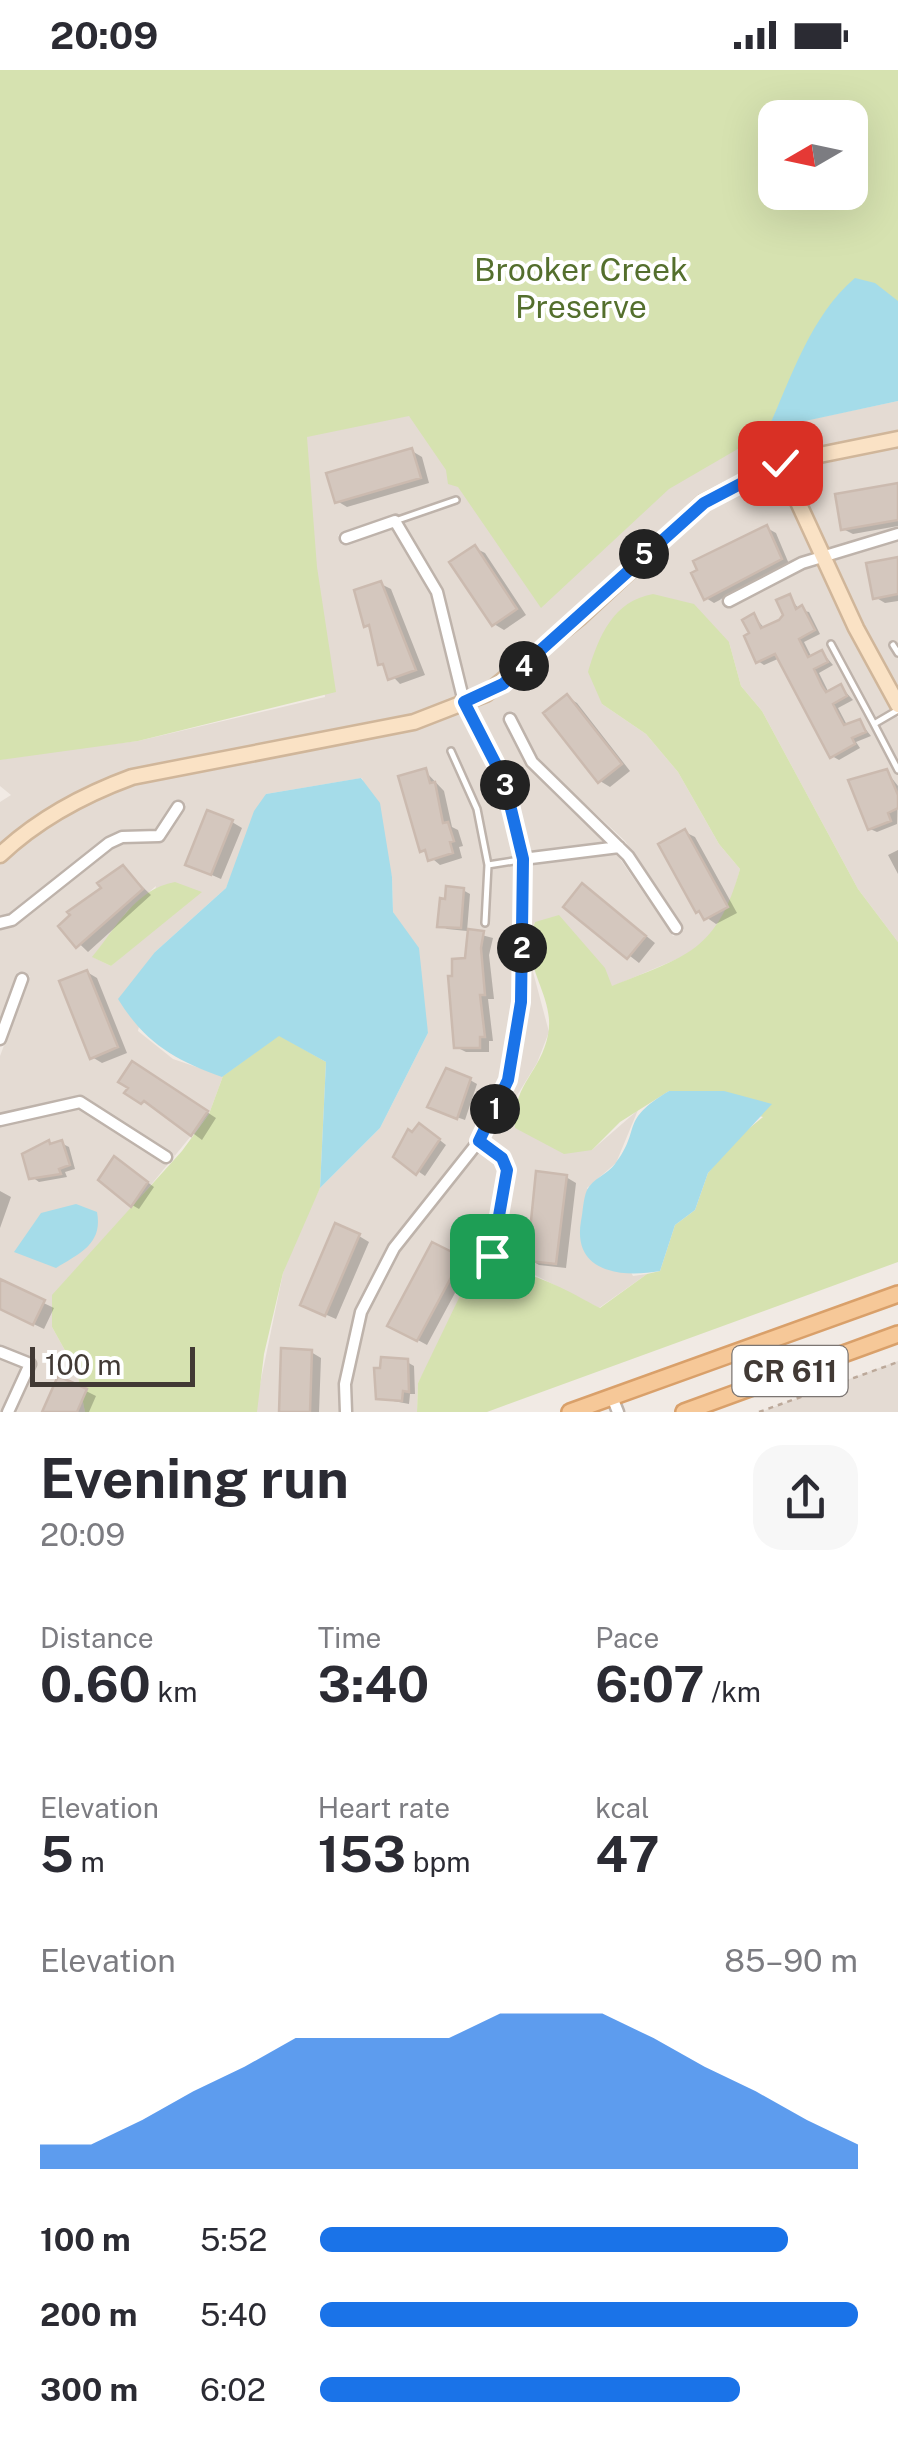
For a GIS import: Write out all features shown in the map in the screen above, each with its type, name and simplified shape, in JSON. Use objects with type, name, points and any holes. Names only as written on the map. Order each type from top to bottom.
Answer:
[{"type":"main road","name":"CR 611","points":[[570,1412],[614,1404],[898,1294]]},
{"type":"main road","name":"CR 611","points":[[684,1412],[898,1334]]},
{"type":"street","points":[[0,855],[39,823],[97,790],[132,777],[386,729],[503,684],[704,503],[780,463],[898,439]]},
{"type":"street","points":[[780,463],[898,708]]},
{"type":"street","points":[[346,538],[395,521],[436,592],[464,702],[504,780],[523,859],[521,1002],[508,1080],[479,1141],[394,1248],[361,1312],[345,1384],[346,1412]]},
{"type":"street","points":[[729,601],[802,563],[898,534]]},
{"type":"street","points":[[510,719],[532,762],[619,847],[676,928]]},
{"type":"street","points":[[0,923],[12,920],[109,843],[122,837],[159,836],[178,807]]},
{"type":"street","points":[[523,859],[619,847]]},
{"type":"street","points":[[0,1038],[22,979]]},
{"type":"street","points":[[0,1120],[80,1102],[166,1157]]},
{"type":"street","points":[[0,1352],[30,1364],[8,1412]]},
{"type":"lane","points":[[395,521],[456,500]]},
{"type":"lane","points":[[830,644],[898,770]]},
{"type":"lane","points":[[893,645],[898,652]]},
{"type":"lane","points":[[874,724],[898,708]]},
{"type":"lane","points":[[452,751],[476,809],[488,866],[486,922]]},
{"type":"lane","points":[[488,866],[523,859]]},
{"type":"lane","points":[[479,1141],[502,1158],[507,1170],[492,1256]]},
{"type":"path","points":[[759,1412],[898,1362]]},
{"type":"shaded area","points":[[334,394],[723,431],[769,428],[898,401],[898,433],[802,454],[674,521],[574,614],[482,689],[468,694],[443,591],[401,518],[393,516],[338,535],[342,545],[392,528],[430,594],[456,699],[412,717],[131,772],[95,784],[35,818],[0,847],[0,802],[11,795],[0,786],[0,757],[138,741],[325,697],[304,416]]},
{"type":"shaded area","points":[[898,445],[898,528],[827,551],[789,467]]},
{"type":"shaded area","points":[[776,471],[815,555],[799,558],[720,599],[727,608],[804,569],[820,566],[898,718],[898,942],[858,889],[762,711],[741,686],[729,642],[602,704],[646,734],[678,772],[719,844],[740,869],[730,906],[710,938],[682,957],[611,987],[535,922],[528,940],[529,864],[616,853],[673,936],[684,930],[625,841],[537,759],[513,711],[502,717],[526,764],[606,843],[528,853],[510,777],[472,705],[508,688],[707,507]]},
{"type":"shaded area","points":[[898,540],[898,692],[832,561]]},
{"type":"shaded area","points":[[460,709],[498,781],[517,860],[514,1002],[502,1079],[474,1139],[389,1245],[355,1310],[339,1383],[340,1412],[257,1412],[257,1399],[283,1273],[297,1236],[320,1188],[380,1128],[428,1033],[401,925],[393,912],[392,877],[362,778],[266,794],[226,888],[155,952],[138,1031],[173,1059],[223,1076],[209,1114],[175,1156],[83,1097],[0,1114],[0,1056],[30,976],[18,972],[0,1021],[0,929],[17,924],[112,848],[124,843],[161,841],[186,805],[175,800],[154,831],[123,831],[104,839],[0,917],[0,863],[42,827],[100,795],[134,783],[387,734]],"holes":[[[156,886],[147,934],[111,966],[93,957],[127,911]]]},
{"type":"shaded area","points":[[528,953],[549,1032],[537,1063],[513,1102],[592,1150],[638,1110],[616,1163],[587,1188],[633,1276],[647,1274],[599,1308],[531,1273],[452,1319],[418,1383],[417,1412],[353,1412],[351,1384],[367,1314],[400,1250],[484,1145],[514,1083],[527,1003]]},
{"type":"shaded area","points":[[79,1108],[167,1164],[173,1158],[109,1236],[52,1327],[77,1372],[85,1412],[15,1412],[36,1366],[33,1359],[0,1345],[0,1125]]},
{"type":"shaded area","points":[[0,1358],[22,1367],[2,1412],[0,1412]]},
{"type":"shaded area","points":[[898,1361],[898,1412],[759,1412],[766,1410]]},
{"type":"green space","name":"Brooker Creek Preserve","points":[[0,70],[898,70],[898,310],[830,306],[805,347],[767,432],[669,489],[541,608],[458,487],[448,484],[446,470],[409,416],[307,437],[317,567],[336,692],[138,741],[0,760]]},
{"type":"green space","points":[[653,594],[694,604],[729,642],[741,686],[762,711],[858,889],[898,942],[898,1262],[487,1412],[417,1412],[418,1383],[470,1275],[488,1271],[522,1273],[600,1308],[647,1274],[660,1271],[675,1225],[695,1210],[708,1173],[736,1139],[763,1117],[669,1091],[620,1122],[592,1150],[564,1154],[515,1128],[518,1100],[548,1035],[547,1006],[531,953],[535,922],[559,915],[605,968],[612,986],[679,958],[709,935],[731,897],[740,869],[719,844],[678,772],[646,734],[602,704],[588,672],[603,633],[618,612]]},
{"type":"green space","points":[[175,882],[202,892],[111,966],[92,957],[137,901]]},
{"type":"green space","points":[[279,1035],[326,1062],[320,1188],[283,1273],[264,1354],[257,1412],[85,1412],[77,1372],[52,1327],[52,1295],[182,1151],[209,1114],[223,1076]]},
{"type":"water","points":[[855,278],[875,283],[898,301],[898,401],[768,429],[814,329]]},
{"type":"water","points":[[361,778],[380,803],[392,877],[393,912],[419,948],[428,1033],[380,1128],[320,1188],[326,1062],[279,1036],[222,1077],[190,1064],[150,1039],[118,999],[155,952],[226,888],[254,811],[266,794]]},
{"type":"water","points":[[669,1091],[724,1091],[772,1104],[708,1173],[695,1210],[675,1225],[660,1271],[630,1273],[603,1268],[584,1252],[580,1238],[586,1194],[589,1186],[615,1164],[643,1110]]},
{"type":"water","points":[[76,1204],[97,1212],[93,1240],[81,1252],[56,1268],[14,1252],[41,1213]]},
{"type":"building","points":[[412,448],[421,478],[335,503],[326,473]]},
{"type":"building","points":[[898,483],[898,520],[841,530],[835,494]]},
{"type":"building","points":[[767,525],[782,559],[704,600],[691,573],[697,570],[693,561]]},
{"type":"building","points":[[475,545],[517,609],[492,626],[449,562]]},
{"type":"building","points":[[898,557],[898,594],[873,599],[866,563]]},
{"type":"building","points":[[381,581],[416,670],[388,680],[383,664],[378,665],[369,625],[364,627],[354,590]]},
{"type":"building","points":[[790,594],[796,609],[802,605],[815,630],[799,639],[808,657],[822,650],[828,662],[814,669],[822,686],[826,692],[841,684],[847,696],[833,704],[838,714],[844,725],[860,719],[866,732],[852,738],[855,744],[830,758],[775,654],[756,663],[744,636],[749,633],[742,620],[754,613],[761,628],[779,620],[783,615],[776,600]]},
{"type":"building","points":[[567,694],[622,764],[598,783],[543,713]]},
{"type":"building","points":[[426,768],[430,783],[435,782],[443,823],[448,822],[454,841],[450,842],[453,853],[428,861],[425,850],[420,852],[398,776]]},
{"type":"building","points":[[887,769],[898,795],[898,808],[888,813],[891,821],[868,830],[848,780]]},
{"type":"building","points":[[207,810],[233,820],[211,875],[185,865]]},
{"type":"building","points":[[685,829],[728,907],[704,920],[699,911],[696,913],[658,844]]},
{"type":"building","points":[[123,865],[143,889],[76,948],[58,926],[70,915],[67,912],[101,888],[97,883]]},
{"type":"building","points":[[582,883],[646,936],[627,959],[563,907]]},
{"type":"building","points":[[446,886],[464,888],[461,928],[437,927],[440,898],[445,899]]},
{"type":"building","points":[[468,929],[484,931],[481,948],[485,995],[480,995],[485,1037],[480,1037],[480,1048],[454,1048],[448,976],[452,976],[452,959],[465,958]]},
{"type":"building","points":[[87,970],[118,1047],[90,1059],[59,981]]},
{"type":"building","points":[[132,1061],[208,1111],[191,1136],[144,1101],[141,1104],[124,1093],[128,1088],[118,1082]]},
{"type":"building","points":[[446,1068],[471,1078],[457,1119],[427,1107]]},
{"type":"building","points":[[419,1123],[440,1139],[416,1175],[393,1157],[408,1129],[412,1132]]},
{"type":"building","points":[[49,1140],[50,1144],[62,1140],[70,1165],[59,1169],[61,1174],[29,1179],[22,1154]]},
{"type":"building","points":[[114,1156],[148,1182],[131,1207],[98,1180]]},
{"type":"building","points":[[536,1171],[567,1175],[556,1264],[527,1261]]},
{"type":"building","points":[[335,1223],[360,1234],[325,1316],[300,1305]]},
{"type":"building","points":[[432,1242],[462,1257],[417,1341],[387,1326]]},
{"type":"building","points":[[0,1279],[45,1300],[33,1325],[0,1309]]},
{"type":"building","points":[[281,1348],[312,1350],[310,1412],[279,1412]]},
{"type":"building","points":[[381,1357],[408,1359],[409,1392],[403,1391],[402,1401],[376,1399],[374,1368],[380,1368]]},
{"type":"building","points":[[58,1376],[87,1389],[77,1412],[42,1412]]},
{"type":"route","points":[[492,1256],[507,1170],[502,1158],[479,1141],[508,1080],[521,1002],[523,859],[504,780],[464,702],[503,684],[704,503],[780,463]]}]
